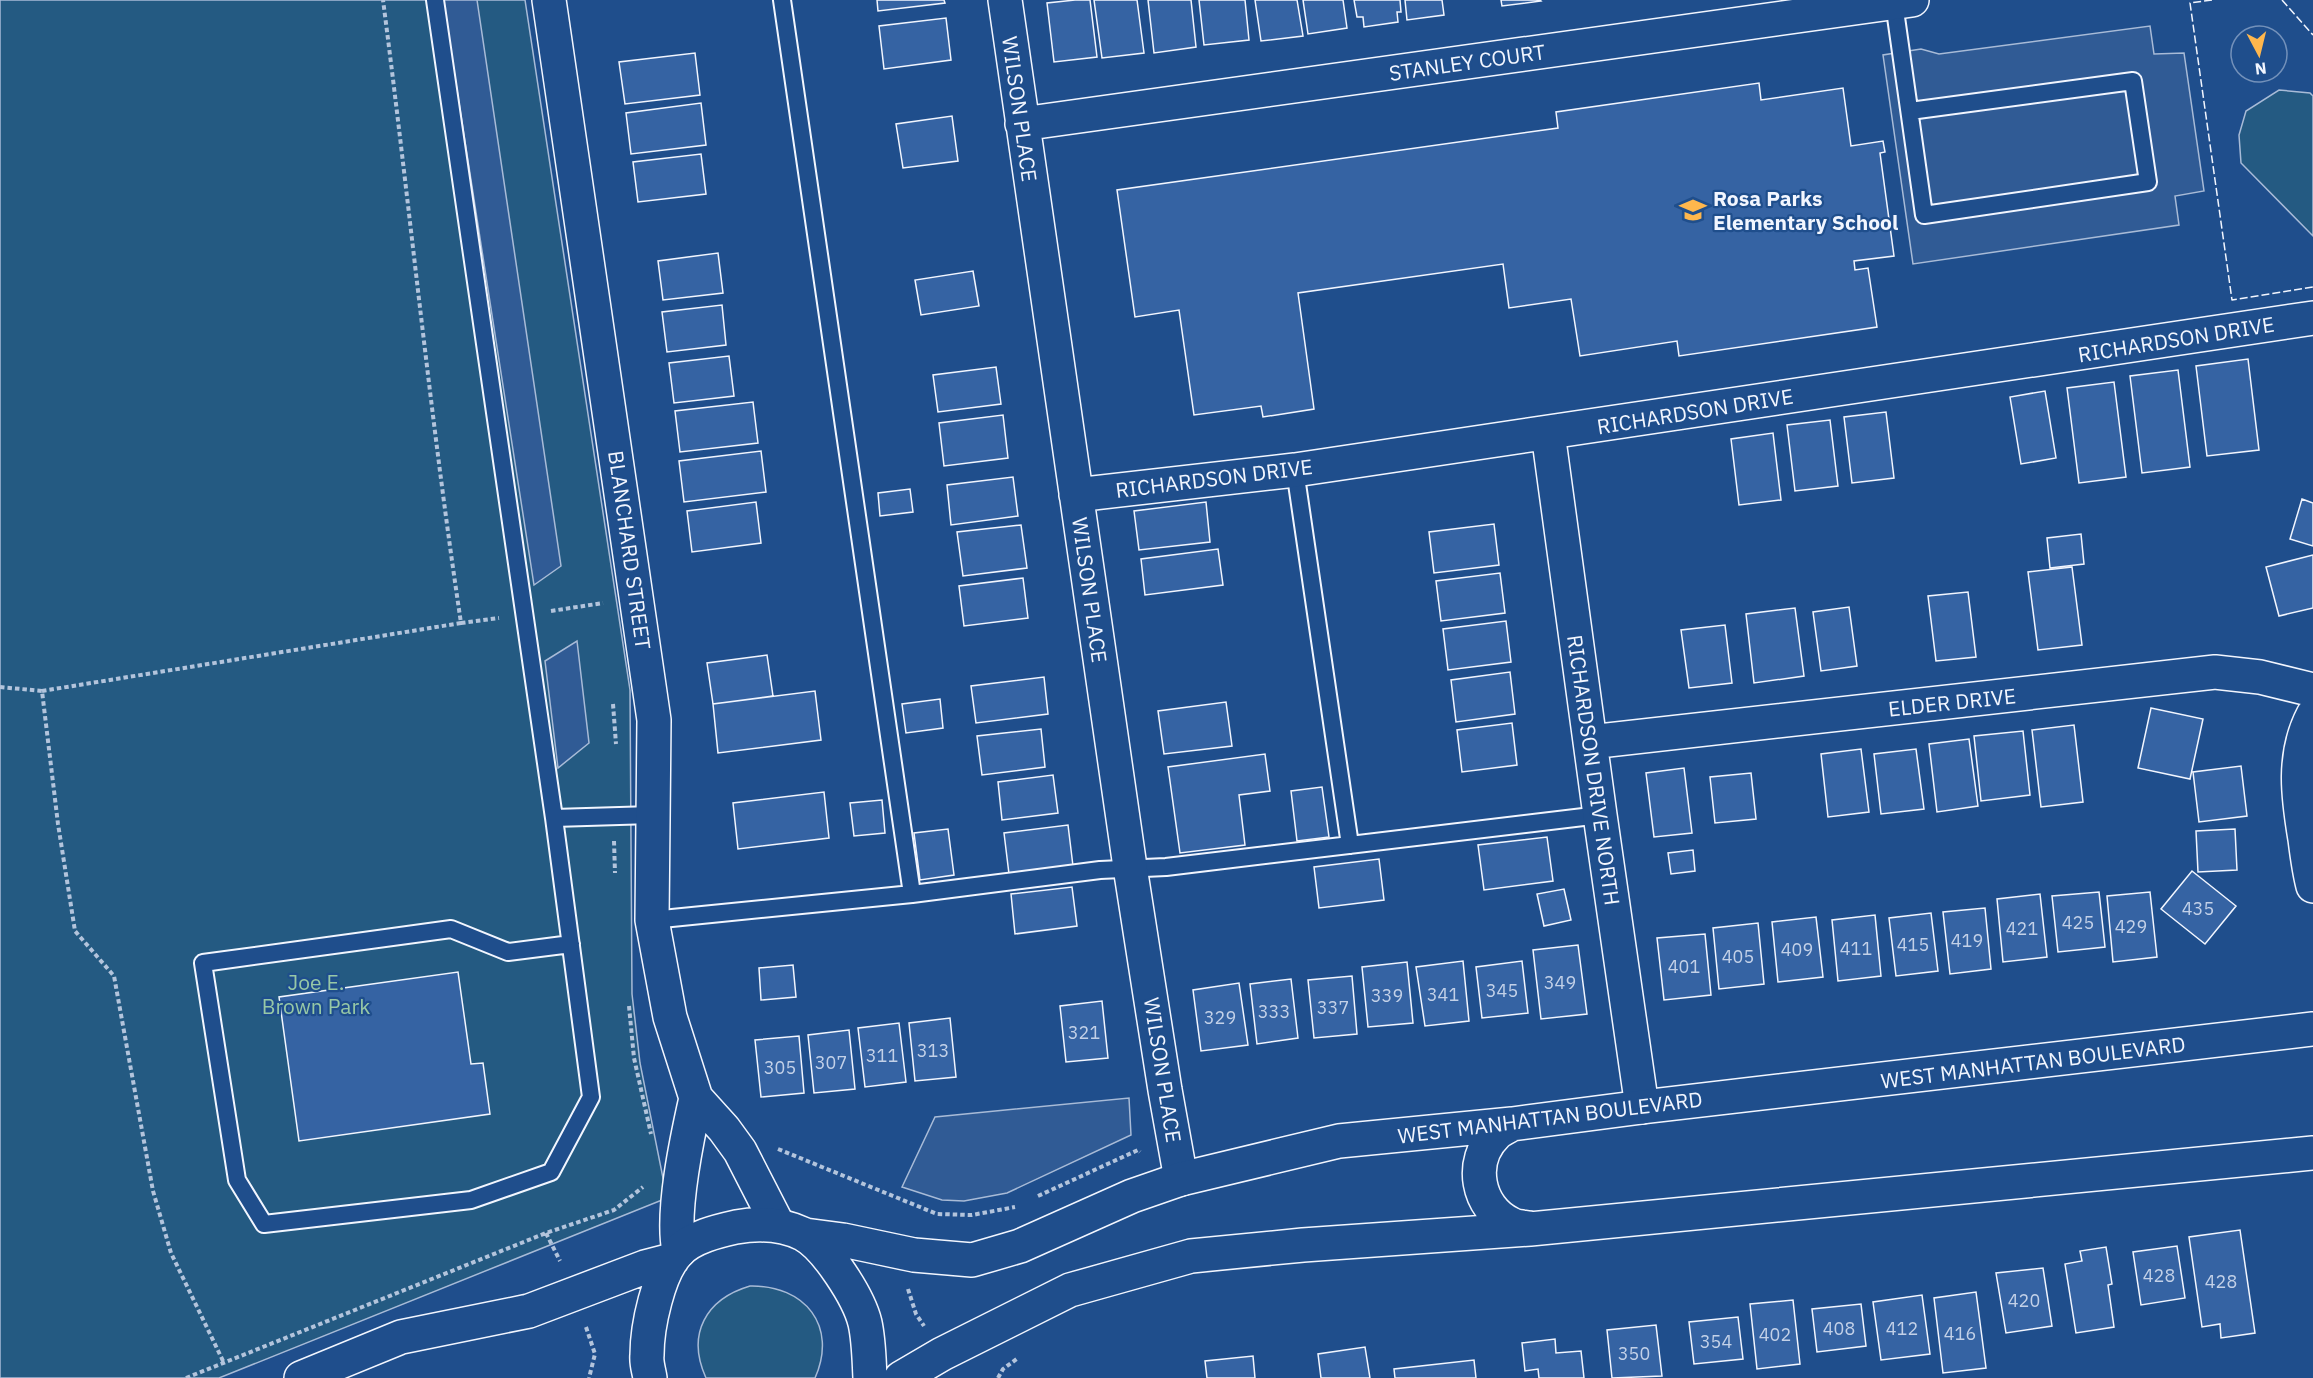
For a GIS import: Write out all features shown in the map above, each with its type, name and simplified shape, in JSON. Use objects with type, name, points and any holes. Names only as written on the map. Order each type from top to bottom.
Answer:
[{"type":"street","name":"BLANCHARD STREET","points":[[549,0],[654,720],[652,920],[670,1017],[696,1098]]},
{"type":"street","name":"WILSON PLACE","points":[[1005,0],[1130,867],[1181,1179]]},
{"type":"street","name":"STANLEY COURT","points":[[1022,124],[1903,1]]},
{"type":"street","name":"RICHARDSON DRIVE","points":[[1076,495],[1295,470],[2313,318]]},
{"type":"street","name":"RICHARDSON DRIVE NORTH","points":[[1548,433],[1642,1107]]},
{"type":"street","name":"ELDER DRIVE","points":[[1590,742],[2215,672],[2260,677],[2313,690]]},
{"type":"street","points":[[2313,716],[2305,731],[2297,771],[2299,805],[2313,886]]},
{"type":"street","name":"WEST MANHATTAN BOULEVARD","points":[[676,1255],[694,1240],[723,1229],[752,1224],[914,1255],[972,1260],[1020,1246],[1132,1196],[1181,1179],[1339,1141],[1512,1124],[2313,1029]]},
{"type":"street","points":[[696,1098],[724,1129],[792,1230],[832,1261],[852,1292],[864,1322],[870,1378]]},
{"type":"street","points":[[650,1378],[646,1356],[651,1321],[666,1269],[676,1255],[675,1233],[689,1130],[696,1098]]},
{"type":"street","points":[[1512,1124],[1497,1134],[1485,1148],[1479,1165],[1479,1184],[1485,1201],[1497,1215],[1512,1225],[1530,1229]]},
{"type":"street","points":[[901,1378],[942,1354],[1070,1290],[1191,1256],[1303,1245],[1530,1229],[2313,1153]]},
{"type":"street","points":[[301,1378],[401,1337],[529,1311],[676,1255]]},
{"type":"lane","points":[[435,0],[554,818],[571,944],[591,1097],[551,1172],[471,1200],[264,1224],[237,1180],[203,963],[451,929],[508,952],[571,944]]},
{"type":"lane","points":[[782,0],[912,894]]},
{"type":"lane","points":[[1903,1],[1910,111],[1924,215],[2148,182],[2133,81],[1910,111]]},
{"type":"lane","points":[[1295,470],[1350,845]]},
{"type":"lane","points":[[554,818],[652,815]]},
{"type":"lane","points":[[652,920],[912,894],[1130,867],[1166,867],[1600,815]]},
{"type":"path","points":[[383,0],[421,328],[461,623]]},
{"type":"path","points":[[540,612],[608,602]]},
{"type":"path","points":[[0,687],[42,691],[502,618]]},
{"type":"path","points":[[42,691],[58,824],[75,932],[114,976],[153,1191],[171,1253],[224,1363]]},
{"type":"path","points":[[771,1142],[778,1149],[937,1214],[972,1215],[1004,1210],[1026,1203]]},
{"type":"path","points":[[1035,1198],[1138,1150]]},
{"type":"path","points":[[925,1209],[908,1292],[916,1314],[942,1354]]},
{"type":"path","points":[[186,1378],[546,1233],[563,1268]]},
{"type":"path","points":[[998,1378],[1003,1369],[1021,1356]]},
{"type":"green space","name":"Joe E. Brown Park","points":[[0,0],[525,0],[630,690],[632,994],[640,1063],[667,1198],[219,1378],[0,1378]]},
{"type":"green space","points":[[2279,90],[2310,93],[2313,96],[2313,236],[2241,163],[2239,135],[2246,111]]},
{"type":"green space","points":[[750,1286],[787,1293],[801,1301],[812,1312],[819,1326],[822,1342],[821,1359],[815,1378],[706,1378],[700,1362],[698,1347],[704,1320],[711,1309],[722,1300]]},
{"type":"shaded area","points":[[443,0],[477,0],[561,566],[534,585]]},
{"type":"shaded area","points":[[2150,26],[2154,54],[2184,53],[2204,191],[2175,196],[2179,225],[1913,264],[1883,55],[1921,49],[1939,54]]},
{"type":"shaded area","points":[[577,641],[589,743],[558,768],[545,661]]},
{"type":"shaded area","points":[[1129,1098],[1131,1135],[1007,1193],[964,1201],[942,1200],[902,1187],[935,1117]]},
{"type":"building","points":[[877,0],[944,0],[945,3],[878,11]]},
{"type":"building","points":[[1090,0],[1097,57],[1054,62],[1047,3]]},
{"type":"building","points":[[1094,0],[1137,0],[1144,53],[1102,58]]},
{"type":"building","points":[[1148,0],[1191,0],[1196,47],[1154,53]]},
{"type":"building","points":[[1199,0],[1245,0],[1249,40],[1204,45]]},
{"type":"building","points":[[1255,0],[1297,0],[1303,36],[1261,41]]},
{"type":"building","points":[[1303,0],[1343,0],[1347,28],[1308,34]]},
{"type":"building","points":[[1354,0],[1400,0],[1401,12],[1397,12],[1398,22],[1364,27],[1363,17],[1357,17]]},
{"type":"building","points":[[1405,0],[1442,0],[1444,15],[1407,20]]},
{"type":"building","points":[[1501,0],[1540,0],[1541,1],[1502,6]]},
{"type":"building","points":[[946,18],[951,60],[884,69],[879,26]]},
{"type":"building","points":[[695,53],[700,95],[625,104],[619,62]]},
{"type":"building","points":[[1759,83],[1761,100],[1843,88],[1851,146],[1883,141],[1885,152],[1880,153],[1894,256],[1854,261],[1855,270],[1868,268],[1877,327],[1679,356],[1677,341],[1580,356],[1571,299],[1509,308],[1503,264],[1298,293],[1314,409],[1263,417],[1261,406],[1194,415],[1179,310],[1135,317],[1117,190],[1558,128],[1556,112]]},
{"type":"building","points":[[701,103],[706,145],[631,154],[626,113]]},
{"type":"building","points":[[952,116],[958,161],[903,168],[896,124]]},
{"type":"building","points":[[701,154],[706,194],[638,202],[633,162]]},
{"type":"building","points":[[718,253],[723,293],[663,300],[658,261]]},
{"type":"building","points":[[973,271],[979,306],[921,315],[915,280]]},
{"type":"building","points":[[722,305],[726,345],[667,352],[662,312]]},
{"type":"building","points":[[729,356],[734,396],[674,403],[669,363]]},
{"type":"building","points":[[2248,359],[2259,450],[2207,456],[2196,366]]},
{"type":"building","points":[[996,367],[1001,404],[938,412],[933,375]]},
{"type":"building","points":[[2178,370],[2190,467],[2142,473],[2130,376]]},
{"type":"building","points":[[2114,382],[2126,477],[2079,483],[2067,388]]},
{"type":"building","points":[[2045,391],[2056,458],[2021,464],[2010,397]]},
{"type":"building","points":[[753,402],[758,443],[680,452],[675,411]]},
{"type":"building","points":[[1886,412],[1894,478],[1852,483],[1844,417]]},
{"type":"building","points":[[1003,415],[1008,458],[944,466],[939,423]]},
{"type":"building","points":[[1830,420],[1838,486],[1795,491],[1787,425]]},
{"type":"building","points":[[1773,433],[1781,500],[1739,505],[1731,439]]},
{"type":"building","points":[[761,451],[766,492],[684,502],[679,461]]},
{"type":"building","points":[[1013,477],[1018,516],[951,525],[947,485]]},
{"type":"building","points":[[910,489],[913,512],[880,516],[878,493]]},
{"type":"building","points":[[2302,499],[2313,503],[2313,546],[2290,539]]},
{"type":"building","points":[[756,502],[761,543],[692,552],[687,511]]},
{"type":"building","points":[[1206,502],[1210,542],[1139,550],[1134,511]]},
{"type":"building","points":[[1494,524],[1499,565],[1434,573],[1429,532]]},
{"type":"building","points":[[1021,525],[1027,568],[963,576],[957,532]]},
{"type":"building","points":[[2081,534],[2084,564],[2050,568],[2047,538]]},
{"type":"building","points":[[1218,549],[1223,585],[1145,595],[1141,559]]},
{"type":"building","points":[[2313,555],[2313,608],[2279,616],[2266,567]]},
{"type":"building","points":[[2072,567],[2082,645],[2038,650],[2028,572]]},
{"type":"building","points":[[1500,573],[1505,613],[1441,621],[1436,581]]},
{"type":"building","points":[[1023,578],[1028,618],[964,626],[959,586]]},
{"type":"building","points":[[1968,592],[1976,657],[1936,661],[1928,596]]},
{"type":"building","points":[[1849,607],[1857,666],[1821,671],[1813,612]]},
{"type":"building","points":[[1795,608],[1804,676],[1754,683],[1746,614]]},
{"type":"building","points":[[1506,621],[1511,662],[1448,670],[1443,629]]},
{"type":"building","points":[[1725,625],[1732,683],[1689,688],[1681,630]]},
{"type":"building","points":[[767,655],[773,696],[713,704],[707,663]]},
{"type":"building","points":[[1510,672],[1515,714],[1456,722],[1451,680]]},
{"type":"building","points":[[1044,677],[1048,714],[976,723],[971,686]]},
{"type":"building","points":[[815,691],[821,740],[718,753],[713,704]]},
{"type":"building","points":[[940,699],[943,728],[906,733],[902,704]]},
{"type":"building","points":[[1226,702],[1232,746],[1164,754],[1158,711]]},
{"type":"building","points":[[2151,708],[2203,719],[2190,779],[2138,768]]},
{"type":"building","points":[[1512,723],[1517,765],[1462,772],[1457,730]]},
{"type":"building","points":[[2074,725],[2083,802],[2041,807],[2032,730]]},
{"type":"building","points":[[1041,729],[1045,767],[982,775],[977,736]]},
{"type":"building","points":[[2023,731],[2030,795],[1981,801],[1974,736]]},
{"type":"building","points":[[1969,739],[1978,806],[1937,812],[1929,744]]},
{"type":"building","points":[[1861,749],[1869,812],[1828,817],[1821,754]]},
{"type":"building","points":[[1916,749],[1924,809],[1881,814],[1874,754]]},
{"type":"building","points":[[1265,754],[1270,791],[1239,795],[1245,845],[1180,853],[1168,767]]},
{"type":"building","points":[[2241,766],[2247,816],[2199,822],[2193,772]]},
{"type":"building","points":[[1684,768],[1692,833],[1654,837],[1646,773]]},
{"type":"building","points":[[1751,773],[1756,819],[1715,823],[1710,777]]},
{"type":"building","points":[[1053,775],[1058,813],[1002,820],[998,782]]},
{"type":"building","points":[[1322,787],[1329,837],[1297,841],[1291,791]]},
{"type":"building","points":[[824,792],[829,838],[738,849],[733,803]]},
{"type":"building","points":[[882,800],[885,833],[854,836],[850,803]]},
{"type":"building","points":[[1068,825],[1073,866],[1009,874],[1004,833]]},
{"type":"building","points":[[948,829],[954,875],[920,880],[914,833]]},
{"type":"building","points":[[2235,829],[2237,870],[2198,872],[2196,831]]},
{"type":"building","points":[[1547,837],[1553,881],[1484,890],[1478,845]]},
{"type":"building","points":[[1693,850],[1695,871],[1671,874],[1668,853]]},
{"type":"building","points":[[1379,859],[1384,900],[1319,908],[1314,867]]},
{"type":"building","points":[[2192,871],[2236,906],[2205,944],[2161,909]]},
{"type":"building","points":[[1072,887],[1077,926],[1015,934],[1011,894]]},
{"type":"building","points":[[1564,889],[1571,920],[1544,926],[1537,894]]},
{"type":"building","points":[[2099,892],[2105,947],[2058,952],[2052,896]]},
{"type":"building","points":[[2150,892],[2157,957],[2113,962],[2107,896]]},
{"type":"building","points":[[2040,894],[2047,957],[2003,962],[1997,899]]},
{"type":"building","points":[[1985,908],[1991,969],[1950,974],[1943,912]]},
{"type":"building","points":[[1931,913],[1938,971],[1896,976],[1889,918]]},
{"type":"building","points":[[1875,915],[1881,976],[1838,981],[1832,920]]},
{"type":"building","points":[[1816,917],[1823,977],[1778,982],[1772,922]]},
{"type":"building","points":[[1758,923],[1764,984],[1719,989],[1713,928]]},
{"type":"building","points":[[1705,934],[1711,995],[1664,1000],[1657,938]]},
{"type":"building","points":[[1578,945],[1587,1014],[1541,1019],[1533,950]]},
{"type":"building","points":[[1463,961],[1469,1021],[1425,1026],[1416,967]]},
{"type":"building","points":[[1522,961],[1528,1013],[1482,1018],[1476,967]]},
{"type":"building","points":[[1407,962],[1413,1023],[1368,1027],[1362,967]]},
{"type":"building","points":[[793,965],[796,997],[761,1000],[759,968]]},
{"type":"building","points":[[458,972],[471,1064],[483,1063],[490,1114],[299,1141],[279,997]]},
{"type":"building","points":[[1352,976],[1357,1034],[1314,1038],[1308,980]]},
{"type":"building","points":[[1291,979],[1298,1038],[1257,1044],[1250,984]]},
{"type":"building","points":[[1239,983],[1248,1045],[1201,1051],[1193,990]]},
{"type":"building","points":[[1102,1001],[1108,1058],[1066,1062],[1060,1006]]},
{"type":"building","points":[[950,1018],[956,1077],[915,1081],[909,1023]]},
{"type":"building","points":[[899,1023],[906,1082],[865,1087],[858,1028]]},
{"type":"building","points":[[849,1030],[855,1089],[814,1093],[808,1035]]},
{"type":"building","points":[[799,1036],[804,1093],[761,1097],[755,1040]]},
{"type":"building","points":[[2240,1230],[2255,1333],[2221,1338],[2220,1324],[2202,1327],[2189,1237]]},
{"type":"building","points":[[2177,1246],[2185,1298],[2141,1305],[2133,1252]]},
{"type":"building","points":[[2106,1247],[2112,1284],[2108,1285],[2114,1327],[2076,1333],[2065,1264],[2082,1261],[2080,1251]]},
{"type":"building","points":[[2043,1268],[2052,1326],[2006,1333],[1996,1273]]},
{"type":"building","points":[[1976,1292],[1986,1368],[1943,1373],[1934,1298]]},
{"type":"building","points":[[1922,1295],[1930,1354],[1881,1360],[1873,1302]]},
{"type":"building","points":[[1793,1300],[1800,1364],[1757,1369],[1750,1304]]},
{"type":"building","points":[[1861,1304],[1866,1346],[1817,1352],[1812,1309]]},
{"type":"building","points":[[1738,1317],[1743,1359],[1694,1364],[1689,1322]]},
{"type":"building","points":[[1656,1325],[1662,1376],[1612,1378],[1607,1330]]},
{"type":"building","points":[[1555,1339],[1556,1353],[1581,1351],[1584,1378],[1539,1378],[1538,1369],[1525,1371],[1522,1343]]},
{"type":"building","points":[[1365,1347],[1370,1378],[1321,1378],[1318,1354]]},
{"type":"building","points":[[1253,1356],[1255,1378],[1207,1378],[1205,1361]]},
{"type":"building","points":[[1474,1360],[1476,1378],[1395,1378],[1394,1369]]},
{"type":"fence","points":[[2212,0],[2190,3],[2232,300],[2313,287]]},
{"type":"fence","points":[[2282,0],[2313,35]]},
{"type":"place","name":"Rosa Parks Elementary School","points":[[1693,210]]}]
